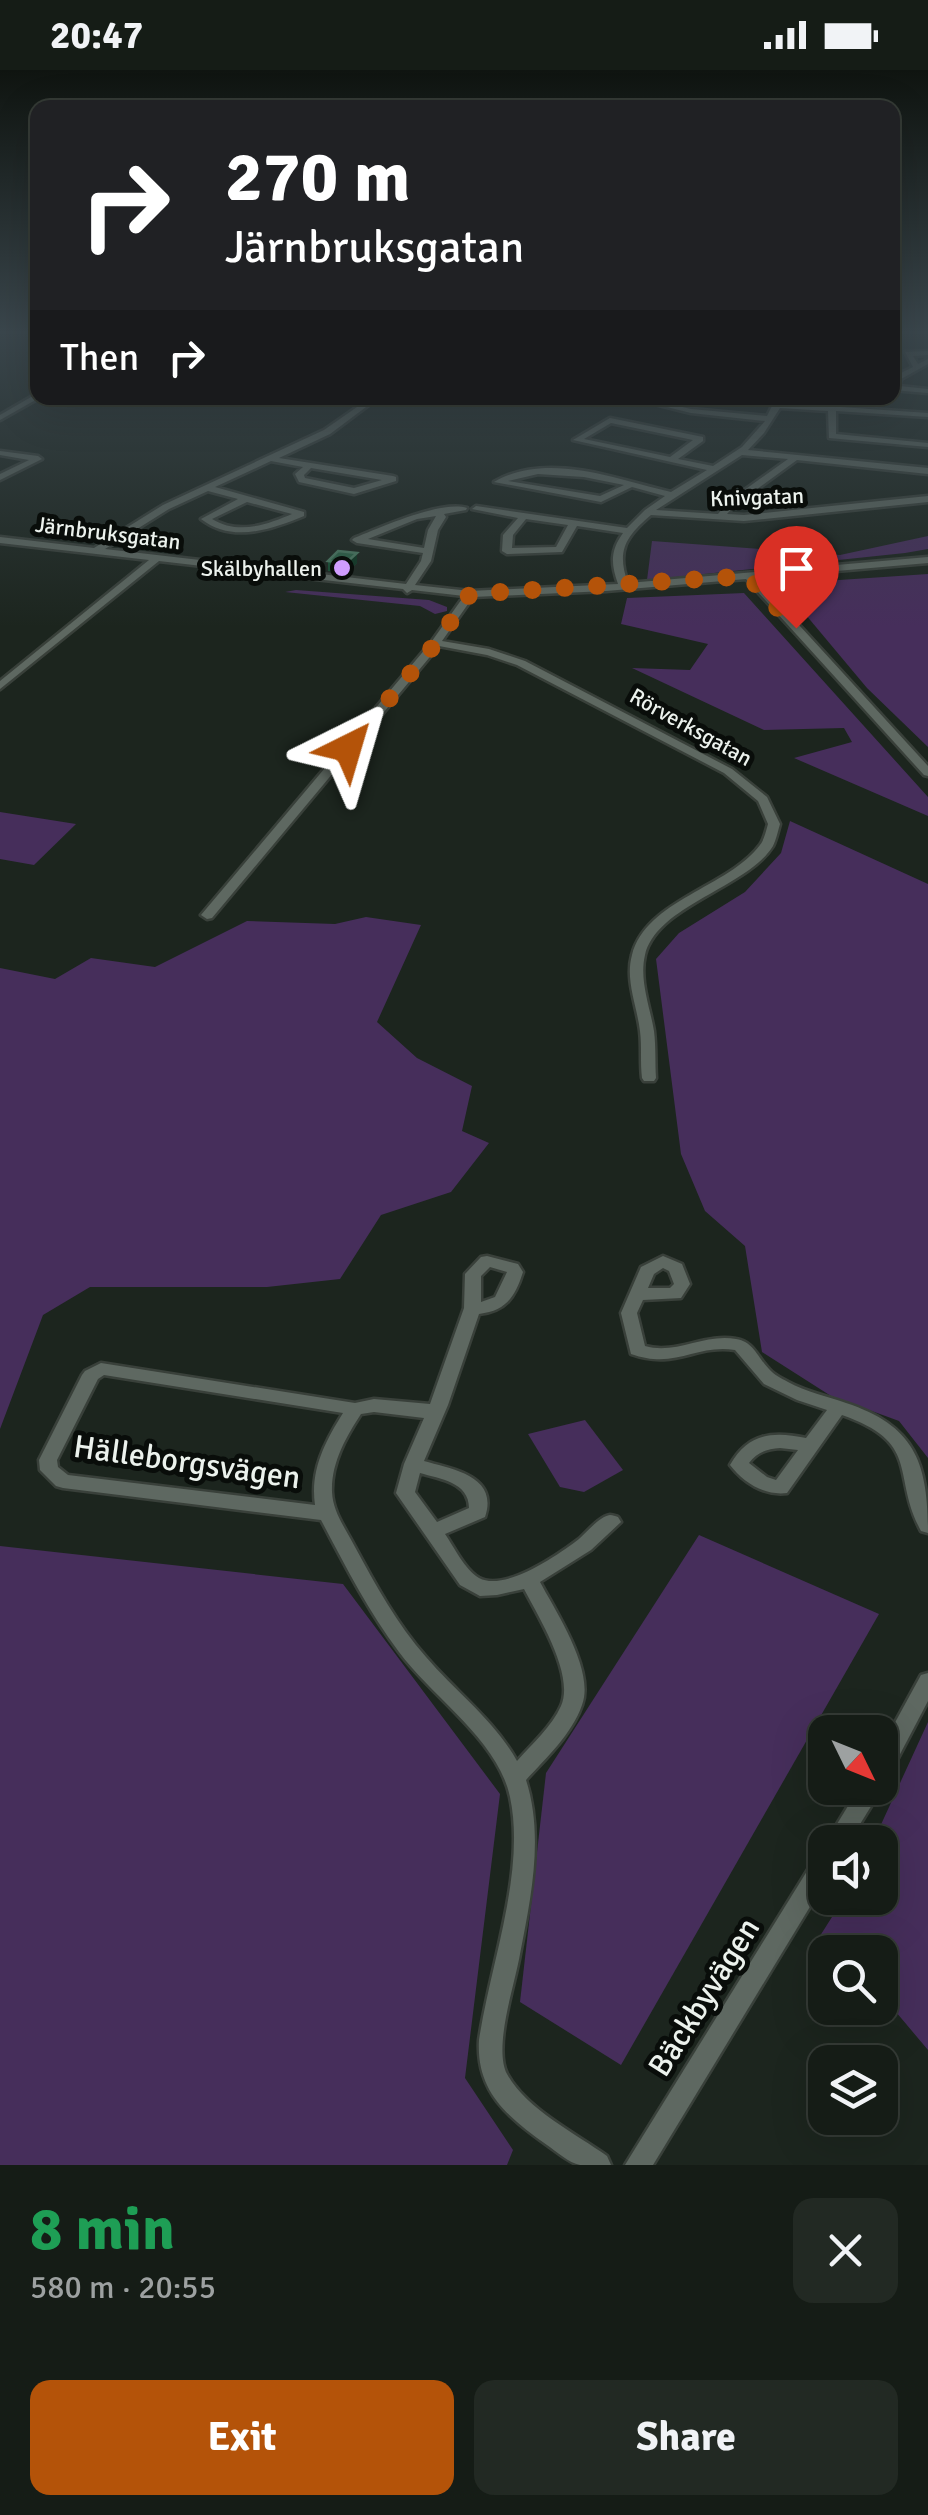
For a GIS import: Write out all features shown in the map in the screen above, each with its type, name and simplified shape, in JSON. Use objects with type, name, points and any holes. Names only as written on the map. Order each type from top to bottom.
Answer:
[{"type":"street","points":[[94,552],[157,512],[327,432]]},
{"type":"street","points":[[590,432],[578,441],[716,469]]},
{"type":"street","points":[[664,432],[700,439],[671,460]]},
{"type":"street","points":[[624,586],[616,574],[615,557],[626,531],[648,512],[741,452],[759,432]]},
{"type":"street","points":[[832,432],[832,436],[928,444]]},
{"type":"street","points":[[741,452],[928,471]]},
{"type":"street","points":[[0,454],[38,459],[0,477]]},
{"type":"street","points":[[272,459],[393,478],[354,491],[302,480],[299,474],[308,466]]},
{"type":"street","points":[[720,518],[732,503],[794,460]]},
{"type":"street","points":[[628,486],[601,499],[498,482],[523,472],[552,471],[674,495]]},
{"type":"street","points":[[206,488],[301,514],[258,530],[220,526],[205,518],[244,500]]},
{"type":"street","name":"Knivgatan","points":[[648,512],[720,518],[787,516],[928,500]]},
{"type":"street","points":[[428,552],[357,540],[394,523],[463,508]]},
{"type":"street","points":[[476,509],[626,531]]},
{"type":"street","points":[[406,590],[442,517],[437,511]]},
{"type":"street","points":[[524,516],[508,535],[506,550],[559,550],[573,525]]},
{"type":"street","name":"Järnbruksgatan","points":[[0,540],[406,590],[470,594],[624,586],[928,560]]},
{"type":"street","points":[[0,686],[155,560]]},
{"type":"street","points":[[748,576],[928,773]]},
{"type":"street","points":[[206,916],[436,643],[470,594]]},
{"type":"street","name":"Rörverksgatan","points":[[436,643],[521,662],[728,771],[756,790],[768,806],[774,825],[772,838],[759,857],[668,914],[644,940],[636,971],[648,1040],[649,1078]]},
{"type":"street","points":[[640,1294],[629,1313],[637,1350],[658,1356],[728,1342],[746,1350],[760,1372],[775,1384],[875,1423],[903,1447],[915,1468],[920,1508],[928,1526]]},
{"type":"street","points":[[472,1308],[405,1494],[467,1580],[480,1588],[528,1578],[571,1556],[612,1522]]},
{"type":"street","name":"Hälleborgsvägen","points":[[328,1514],[64,1481],[49,1470],[48,1460],[91,1375],[101,1369],[355,1408],[333,1443],[324,1470],[328,1514],[379,1608],[402,1641],[502,1757],[515,1778],[524,1832],[492,2062],[495,2076],[524,2109],[598,2165]]},
{"type":"street","points":[[355,1408],[366,1404],[420,1413],[434,1410]]},
{"type":"street","points":[[810,1446],[838,1408]]},
{"type":"street","points":[[413,1464],[458,1476],[480,1504],[470,1517],[433,1531]]},
{"type":"street","points":[[515,1778],[573,1702],[574,1692],[564,1652],[528,1578]]},
{"type":"street","points":[[898,1737],[928,1681]]},
{"type":"street","name":"Bäckbyvägen","points":[[638,2165],[808,1890]]},
{"type":"shaded area","points":[[928,536],[928,549],[905,553],[647,580],[652,541],[840,555]]},
{"type":"shaded area","points":[[928,574],[928,747],[867,688],[780,584]]},
{"type":"shaded area","points":[[285,592],[429,600],[447,607],[447,611],[435,614],[420,606]]},
{"type":"shaded area","points":[[744,593],[928,797],[928,816],[794,758],[852,742],[844,728],[764,730],[632,668],[690,670],[708,644],[621,624],[627,598]]},
{"type":"shaded area","points":[[0,812],[76,824],[34,865],[0,859]]},
{"type":"shaded area","points":[[790,821],[928,884],[928,1458],[899,1421],[831,1396],[762,1352],[745,1246],[705,1211],[681,1154],[656,959],[679,933],[745,892],[781,853]]},
{"type":"shaded area","points":[[366,917],[421,925],[377,1022],[417,1058],[472,1086],[462,1131],[489,1143],[451,1192],[381,1215],[340,1279],[267,1287],[90,1287],[43,1315],[0,1429],[0,968],[55,979],[91,958],[155,967],[247,921],[335,924]]},
{"type":"shaded area","points":[[585,1420],[623,1470],[584,1492],[560,1487],[528,1434]]},
{"type":"shaded area","points":[[699,1535],[879,1614],[821,1715],[808,1715],[808,1738],[621,2065],[520,2002],[546,1773]]},
{"type":"shaded area","points":[[0,1546],[343,1584],[500,1794],[465,2078],[513,2150],[507,2165],[0,2165]]},
{"type":"shaded area","points":[[928,1722],[928,2050],[898,2014],[898,1935],[821,1935],[833,1915],[898,1915],[898,1825],[881,1825],[890,1805],[898,1805],[898,1787]]},
{"type":"building","points":[[338,551],[357,553],[346,563],[328,561]]},
{"type":"place","name":"Skälbyhallen","points":[[342,568]]},
{"type":"route","points":[[348,748],[436,643],[470,594],[748,576],[796,628]]}]
